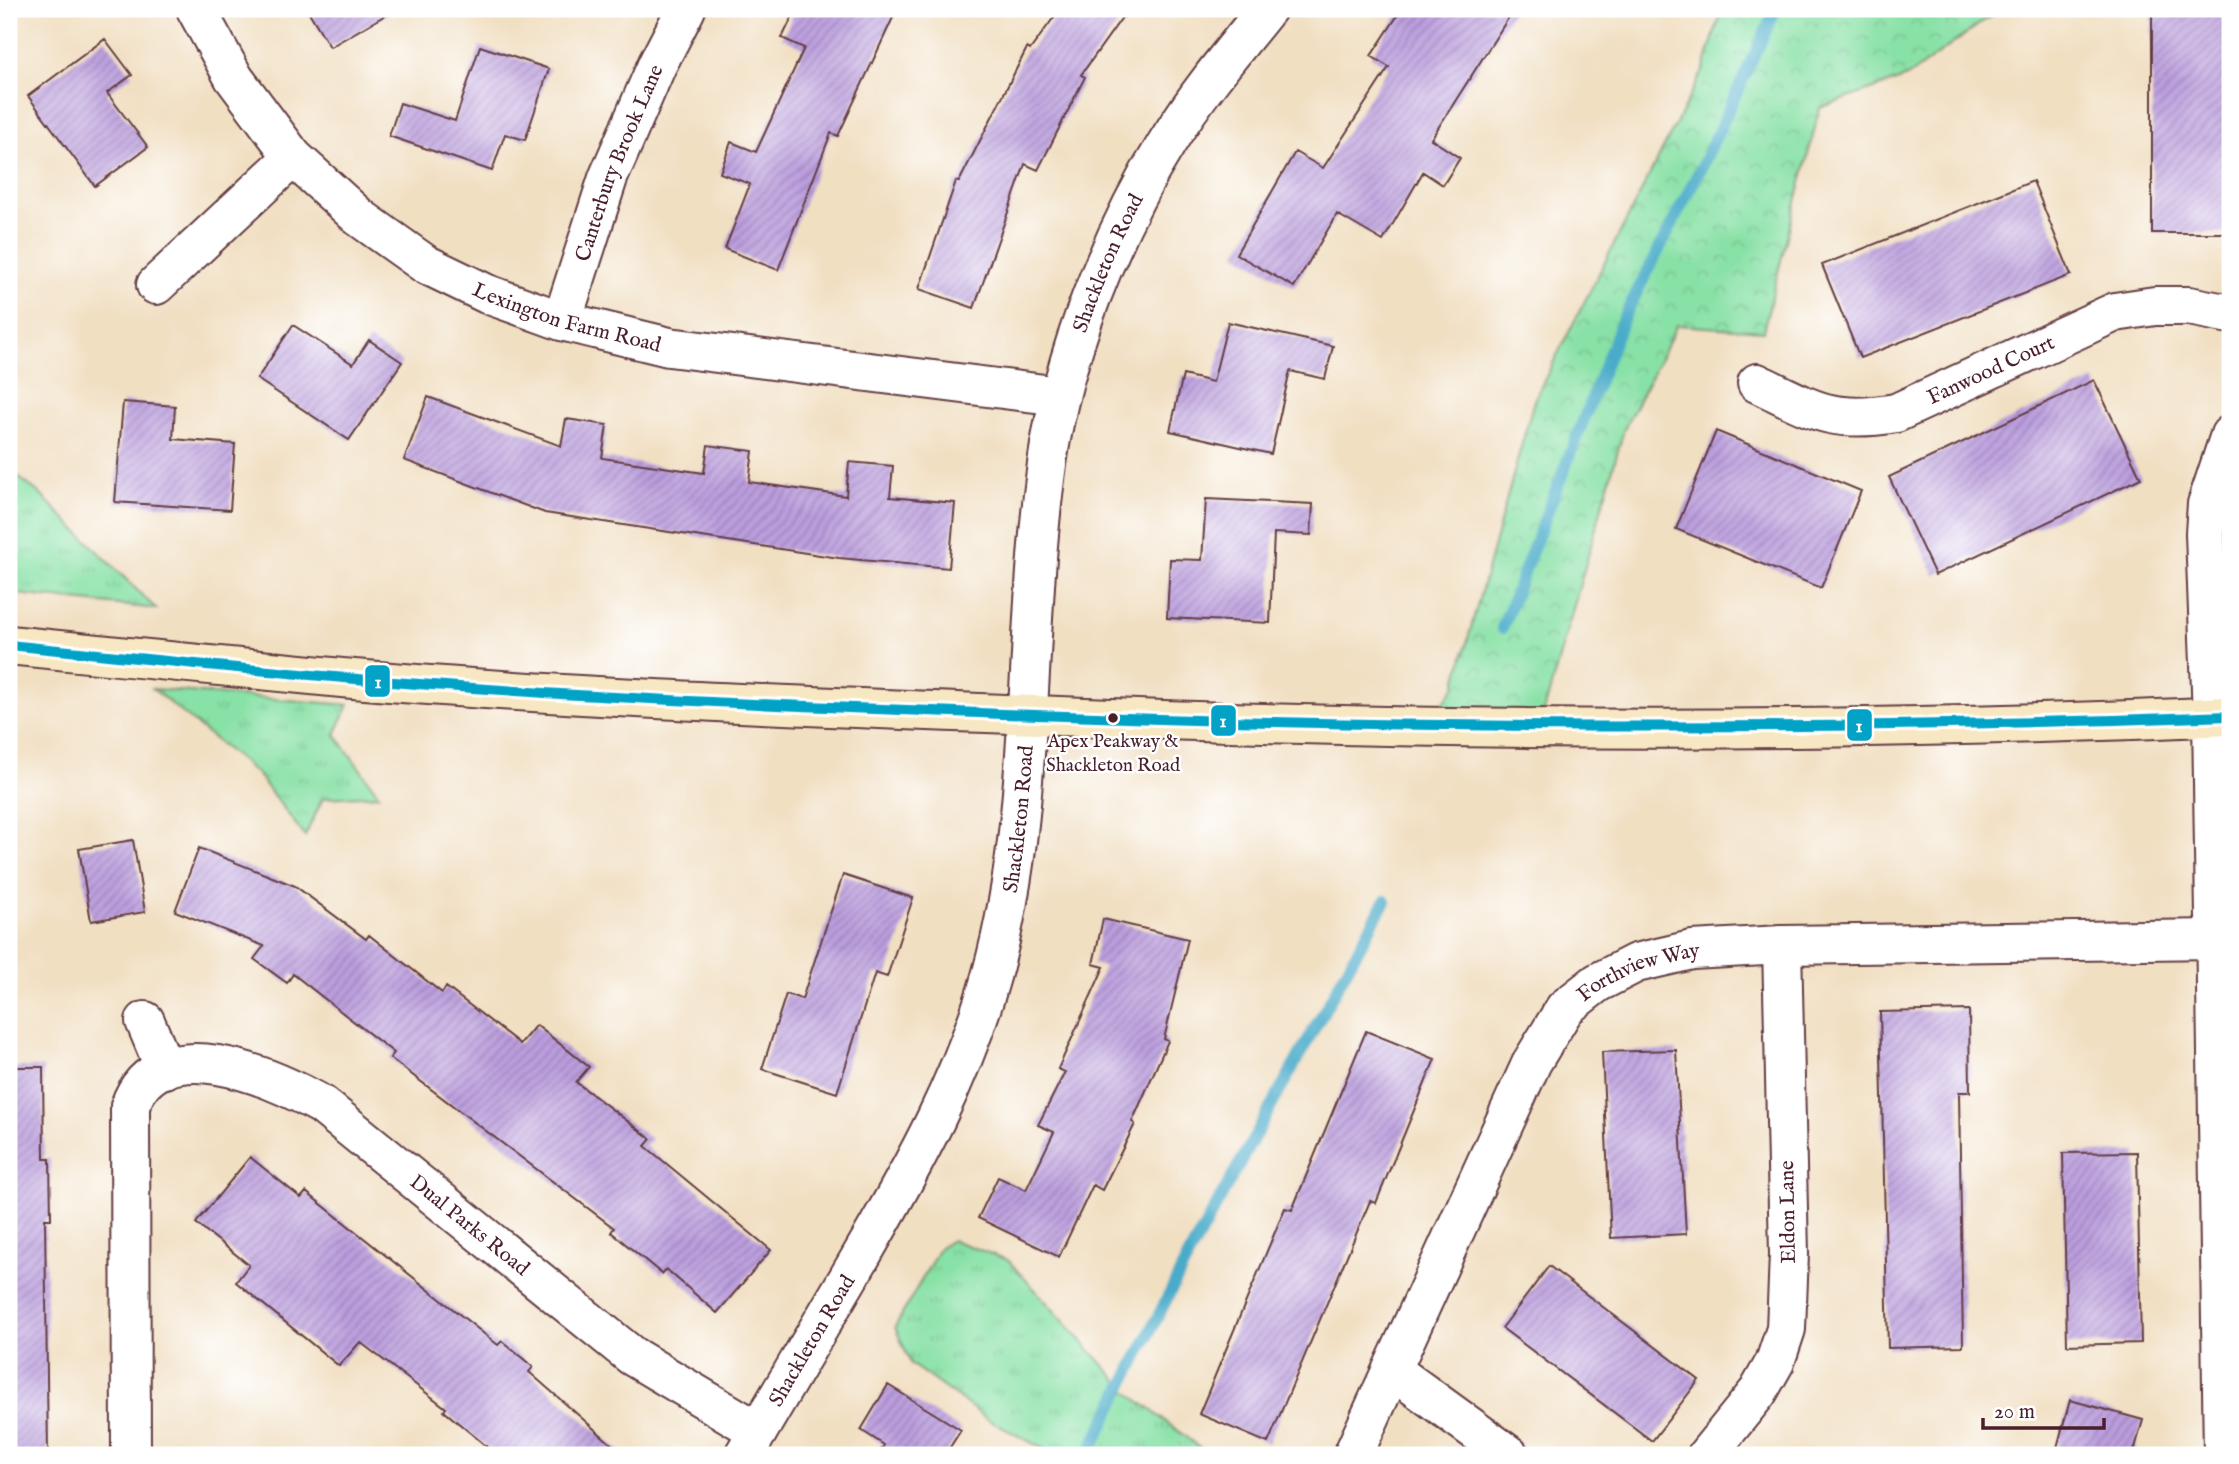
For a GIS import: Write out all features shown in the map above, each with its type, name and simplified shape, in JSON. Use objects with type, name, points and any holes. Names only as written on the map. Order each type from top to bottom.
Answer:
[{"type":"main road","points":[[9,645],[347,678],[747,704],[1254,723],[1678,727],[2221,716]]},
{"type":"street","name":"Lexington Farm Road","points":[[196,9],[234,78],[293,156],[359,216],[425,264],[487,294],[562,321],[669,347],[1060,397]]},
{"type":"street","name":"Canterbury Brook Lane","points":[[562,321],[608,178],[656,65],[686,9]]},
{"type":"street","name":"Shackleton Road","points":[[751,1443],[919,1157],[952,1088],[979,1017],[996,958],[1019,824],[1047,466],[1060,397],[1104,270],[1136,198],[1168,141],[1219,68],[1266,9]]},
{"type":"street","points":[[156,285],[293,156]]},
{"type":"street","name":"Fanwood Court","points":[[1756,383],[1832,417],[1861,419],[1896,413],[2115,312],[2155,306],[2189,306],[2230,314]]},
{"type":"street","points":[[2223,1455],[2214,940],[2221,716],[2207,504],[2230,435]]},
{"type":"street","name":"Forthview Way","points":[[1353,1455],[1532,1062],[1565,1008],[1597,983],[1636,963],[1692,950],[1782,945],[2214,940]]},
{"type":"street","name":"Eldon Lane","points":[[1707,1455],[1758,1392],[1775,1362],[1786,1329],[1789,1254],[1782,945]]},
{"type":"street","points":[[145,1021],[165,1069]]},
{"type":"street","name":"Dual Parks Road","points":[[131,1455],[130,1106],[135,1093],[144,1082],[165,1069],[190,1062],[231,1067],[282,1083],[322,1105],[632,1356],[751,1443]]},
{"type":"street","points":[[1392,1370],[1509,1455]]},
{"type":"green space","points":[[1722,9],[2000,9],[1907,77],[1820,108],[1763,331],[1677,325],[1624,429],[1543,715],[1440,708],[1455,686],[1534,400],[1703,71]]},
{"type":"green space","points":[[9,470],[38,492],[156,609],[9,593]]},
{"type":"green space","points":[[153,689],[349,705],[335,734],[379,795],[323,798],[305,836],[257,774]]},
{"type":"green space","points":[[952,1240],[1008,1260],[1129,1393],[1209,1455],[1055,1455],[990,1421],[911,1364],[895,1327],[940,1247]]},
{"type":"building","points":[[307,9],[396,9],[330,47]]},
{"type":"building","points":[[796,9],[897,9],[838,136],[831,133],[778,270],[725,249],[750,184],[720,173],[731,142],[756,152],[804,48],[782,38]]},
{"type":"building","points":[[1060,9],[1128,9],[1081,75],[1085,77],[1038,170],[1025,164],[974,308],[919,289],[956,181],[959,182],[1027,48],[1030,50]]},
{"type":"building","points":[[1402,9],[1514,9],[1431,139],[1460,158],[1443,185],[1423,172],[1383,241],[1337,214],[1294,287],[1236,254],[1295,152],[1323,168],[1389,67],[1371,56]]},
{"type":"building","points":[[2152,9],[2228,9],[2228,233],[2152,233]]},
{"type":"building","points":[[105,39],[132,75],[107,93],[148,147],[95,186],[28,96]]},
{"type":"building","points":[[480,46],[549,69],[525,140],[505,134],[492,171],[389,136],[400,103],[455,121]]},
{"type":"building","points":[[2033,181],[2071,275],[1860,358],[1822,265]]},
{"type":"building","points":[[1228,322],[1333,346],[1325,379],[1290,371],[1271,454],[1170,431],[1183,375],[1213,382]]},
{"type":"building","points":[[293,325],[353,364],[369,340],[402,362],[349,440],[257,379]]},
{"type":"building","points":[[2094,380],[2141,478],[1935,575],[1889,477]]},
{"type":"building","points":[[428,397],[561,446],[566,419],[607,425],[602,458],[704,473],[708,445],[753,451],[749,482],[846,496],[849,462],[893,466],[890,497],[955,503],[949,568],[839,558],[545,513],[404,460]]},
{"type":"building","points":[[123,402],[175,406],[173,439],[235,444],[230,510],[115,502]]},
{"type":"building","points":[[1716,431],[1861,491],[1821,588],[1676,529]]},
{"type":"building","points":[[1206,499],[1313,504],[1311,535],[1274,533],[1270,623],[1167,618],[1170,559],[1202,560]]},
{"type":"building","points":[[133,840],[145,912],[91,921],[79,849]]},
{"type":"building","points":[[199,848],[295,886],[366,939],[369,935],[442,993],[446,987],[520,1044],[536,1025],[589,1067],[576,1082],[651,1139],[645,1146],[771,1250],[717,1313],[666,1269],[662,1274],[611,1232],[614,1228],[390,1058],[394,1053],[293,974],[287,983],[254,959],[264,946],[175,911]]},
{"type":"building","points":[[843,875],[913,898],[887,977],[875,973],[837,1093],[762,1069],[786,994],[802,999]]},
{"type":"building","points":[[1103,919],[1188,939],[1164,1039],[1168,1041],[1132,1122],[1135,1124],[1102,1190],[1093,1185],[1059,1257],[978,1218],[998,1177],[1026,1190],[1054,1132],[1038,1125],[1065,1072],[1058,1069],[1104,967],[1093,964]]},
{"type":"building","points":[[1969,1010],[1970,1092],[1959,1092],[1963,1346],[1888,1348],[1880,1012]]},
{"type":"building","points":[[1366,1031],[1435,1059],[1376,1203],[1370,1201],[1268,1443],[1199,1414],[1285,1208],[1292,1210]]},
{"type":"building","points":[[1676,1050],[1686,1234],[1611,1238],[1602,1052]]},
{"type":"building","points":[[9,1067],[43,1067],[44,1159],[50,1159],[51,1219],[45,1219],[48,1455],[9,1455]]},
{"type":"building","points":[[2137,1152],[2141,1343],[2067,1345],[2063,1153]]},
{"type":"building","points":[[250,1157],[301,1198],[306,1192],[498,1345],[502,1341],[533,1367],[529,1372],[624,1455],[497,1455],[444,1411],[446,1408],[360,1342],[339,1366],[236,1282],[249,1265],[196,1223]]},
{"type":"building","points":[[1549,1266],[1699,1380],[1652,1441],[1502,1328]]},
{"type":"building","points":[[888,1385],[961,1430],[945,1455],[878,1455],[884,1445],[861,1430]]},
{"type":"building","points":[[2070,1400],[2143,1420],[2133,1455],[2055,1455]]},
{"type":"waterway","points":[[1502,628],[1623,319],[1702,166],[1776,9]]},
{"type":"waterway","points":[[1088,1455],[1191,1251],[1385,901]]},
{"type":"transit line","name":"1","points":[[9,645],[500,690],[773,705],[1135,718],[1448,725],[1761,726],[1917,725],[2230,716]]},
{"type":"place","name":"Apex Peakway & Shackleton Road","points":[[1113,718]]}]
